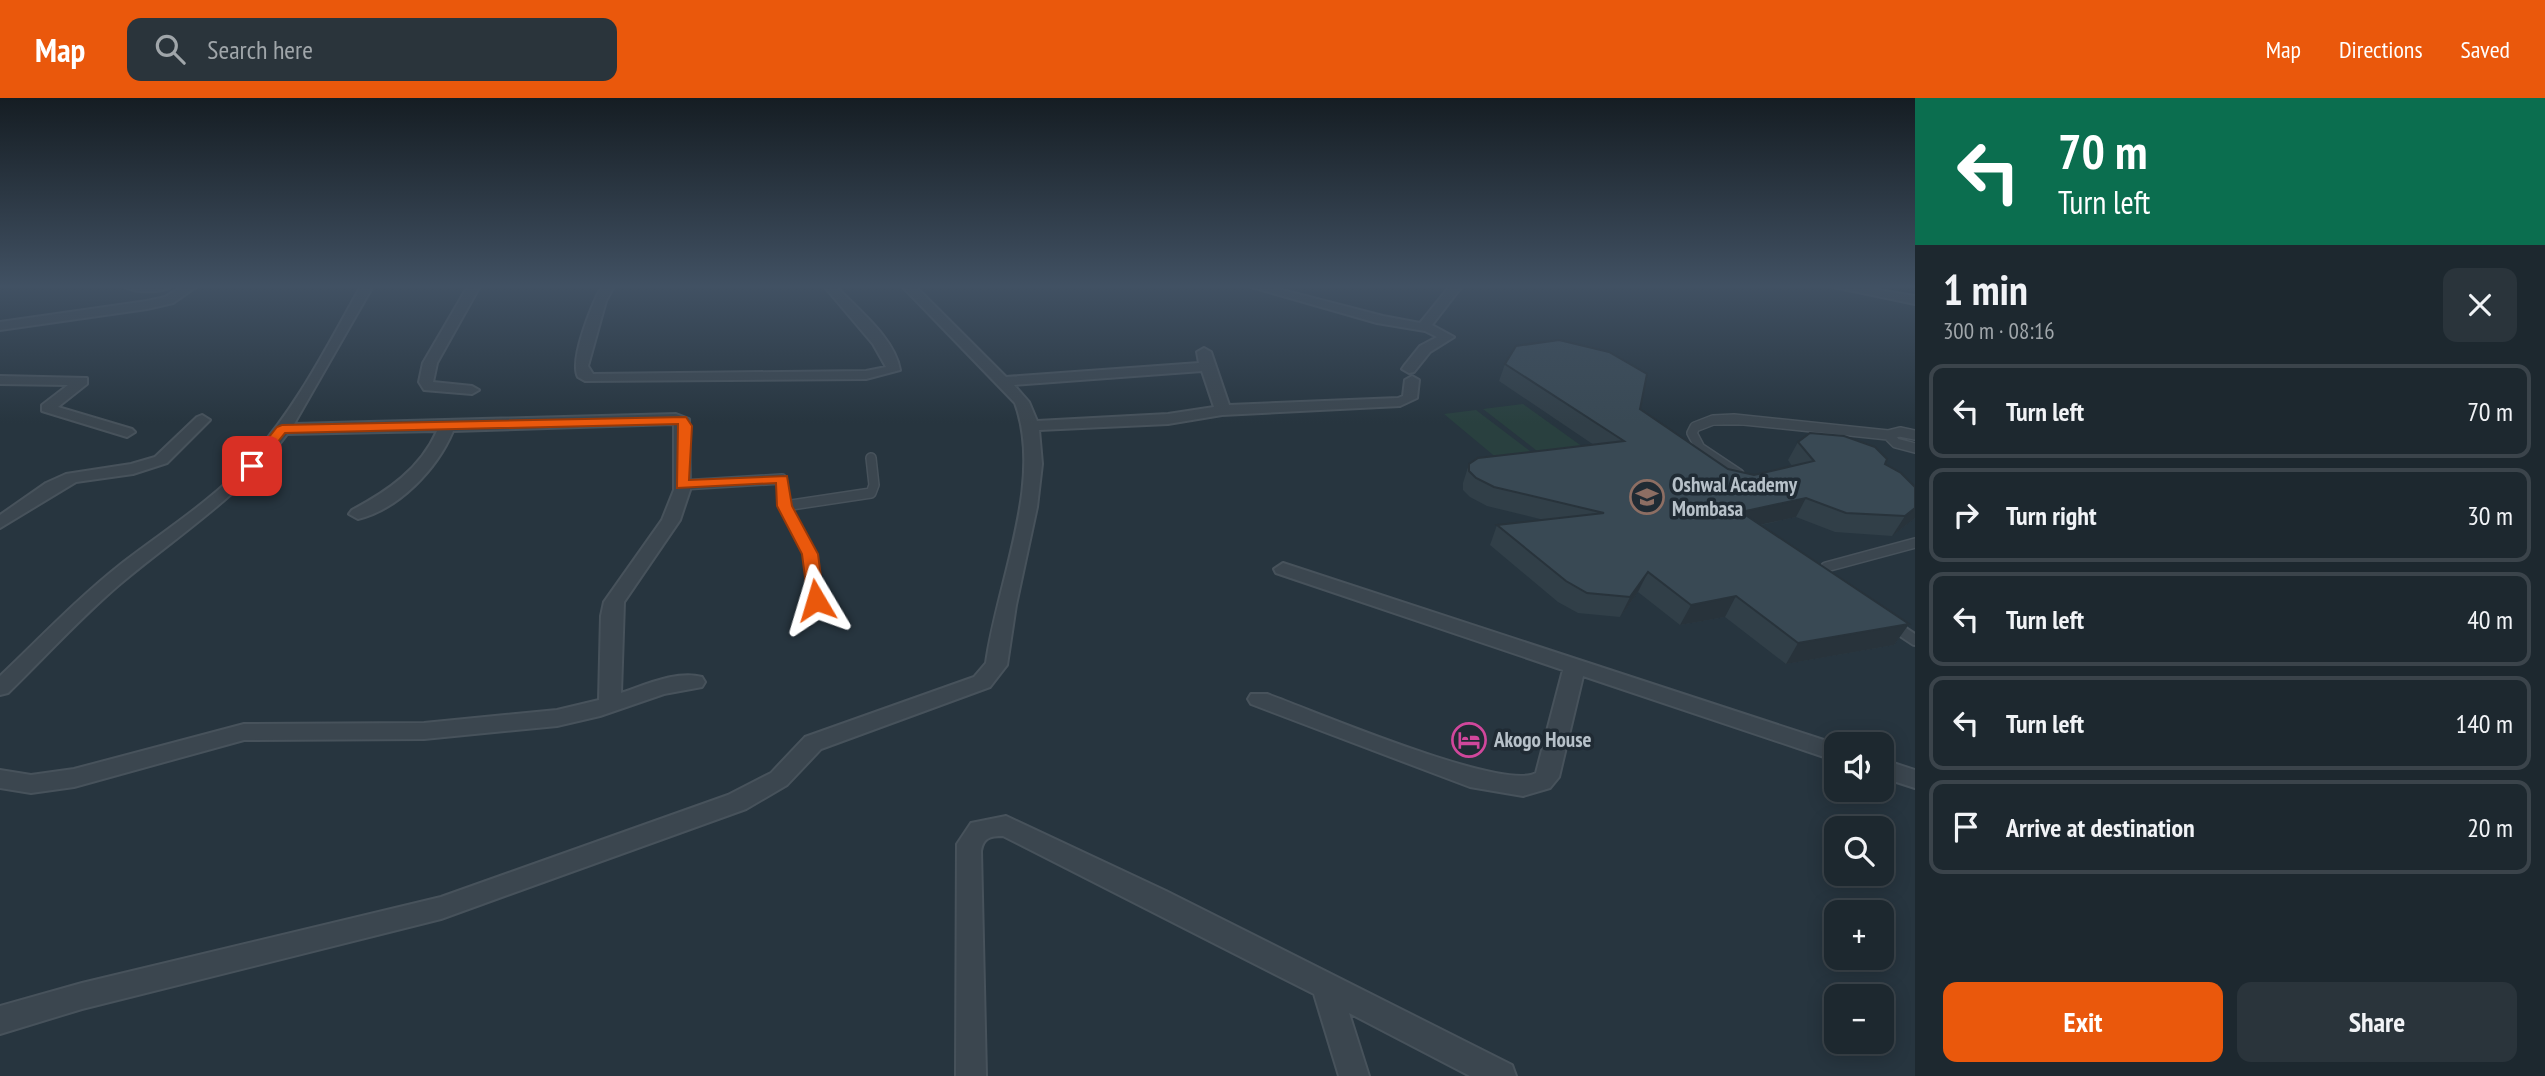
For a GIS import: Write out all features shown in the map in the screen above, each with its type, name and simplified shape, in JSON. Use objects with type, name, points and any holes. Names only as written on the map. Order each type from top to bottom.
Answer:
[{"type":"street","points":[[0,688],[127,569],[206,512],[235,485],[282,429],[342,332]]},
{"type":"street","points":[[448,332],[430,363],[426,382],[429,387],[472,390]]},
{"type":"street","points":[[591,332],[581,366],[583,374],[590,378],[830,376],[878,374],[893,370],[893,363],[869,332]]},
{"type":"street","points":[[0,1020],[82,996],[441,908],[737,802],[779,779],[813,743],[982,682],[996,665],[1029,507],[1036,451],[1032,426],[1022,402],[953,332]]},
{"type":"street","points":[[1032,426],[1168,419],[1222,410],[1400,402],[1410,398],[1411,374],[1425,349],[1446,339],[1443,334],[1436,332]]},
{"type":"street","points":[[1003,382],[1204,359],[1218,389],[1222,410]]},
{"type":"street","points":[[0,380],[82,381],[47,408],[127,432]]},
{"type":"street","points":[[0,523],[52,487],[72,478],[132,469],[161,460],[202,419]]},
{"type":"street","points":[[282,429],[682,420],[686,426],[682,485],[671,520],[614,602],[611,616],[610,705]]},
{"type":"street","points":[[358,514],[405,487],[440,444],[447,426]]},
{"type":"street","points":[[1283,569],[1824,749]]},
{"type":"street","points":[[1259,699],[1470,778],[1523,787],[1542,782],[1547,777],[1575,665]]},
{"type":"street","points":[[0,779],[31,784],[74,778],[243,732],[424,731],[557,718],[610,705],[653,689],[694,682]]},
{"type":"street","points":[[1894,772],[1915,779]]},
{"type":"street","points":[[971,1076],[968,851],[971,836],[979,830],[1006,826],[1157,899],[1327,989],[1501,1076]]},
{"type":"street","points":[[1327,989],[1354,1076]]},
{"type":"lane","points":[[1739,474],[1700,448],[1692,433],[1695,427],[1713,420],[1734,419],[1888,435],[1900,432],[1915,435]]},
{"type":"lane","points":[[1888,435],[1915,457]]},
{"type":"lane","points":[[1902,445],[1915,448]]},
{"type":"lane","points":[[785,506],[871,493],[874,485],[871,458]]},
{"type":"lane","points":[[682,485],[782,479],[785,506],[810,554],[816,600],[809,619]]},
{"type":"lane","points":[[1831,586],[1823,575],[1826,567],[1915,543]]},
{"type":"lane","points":[[1884,620],[1915,640]]},
{"type":"green space","points":[[1523,404],[1583,447],[1541,454],[1483,409]]},
{"type":"green space","points":[[1476,410],[1534,454],[1498,459],[1444,414]]},
{"type":"building","points":[[1559,340],[1609,352],[1647,374],[1640,409],[1728,469],[1754,475],[1814,461],[1798,442],[1810,433],[1844,436],[1875,447],[1887,459],[1885,464],[1901,473],[1915,487],[1915,508],[1905,516],[1846,513],[1806,498],[1741,512],[1909,624],[1798,643],[1736,596],[1691,605],[1648,572],[1630,597],[1587,593],[1566,581],[1497,525],[1604,513],[1494,487],[1476,478],[1469,471],[1469,464],[1478,458],[1624,441],[1505,364],[1516,346]]},
{"type":"place","name":"Oshwal Academy Mombasa","points":[[1647,497]]},
{"type":"place","name":"Akogo House","points":[[1469,740]]},
{"type":"route","points":[[252,466],[282,429],[682,420],[686,426],[682,485],[782,479],[785,506],[810,554],[816,600]]}]
